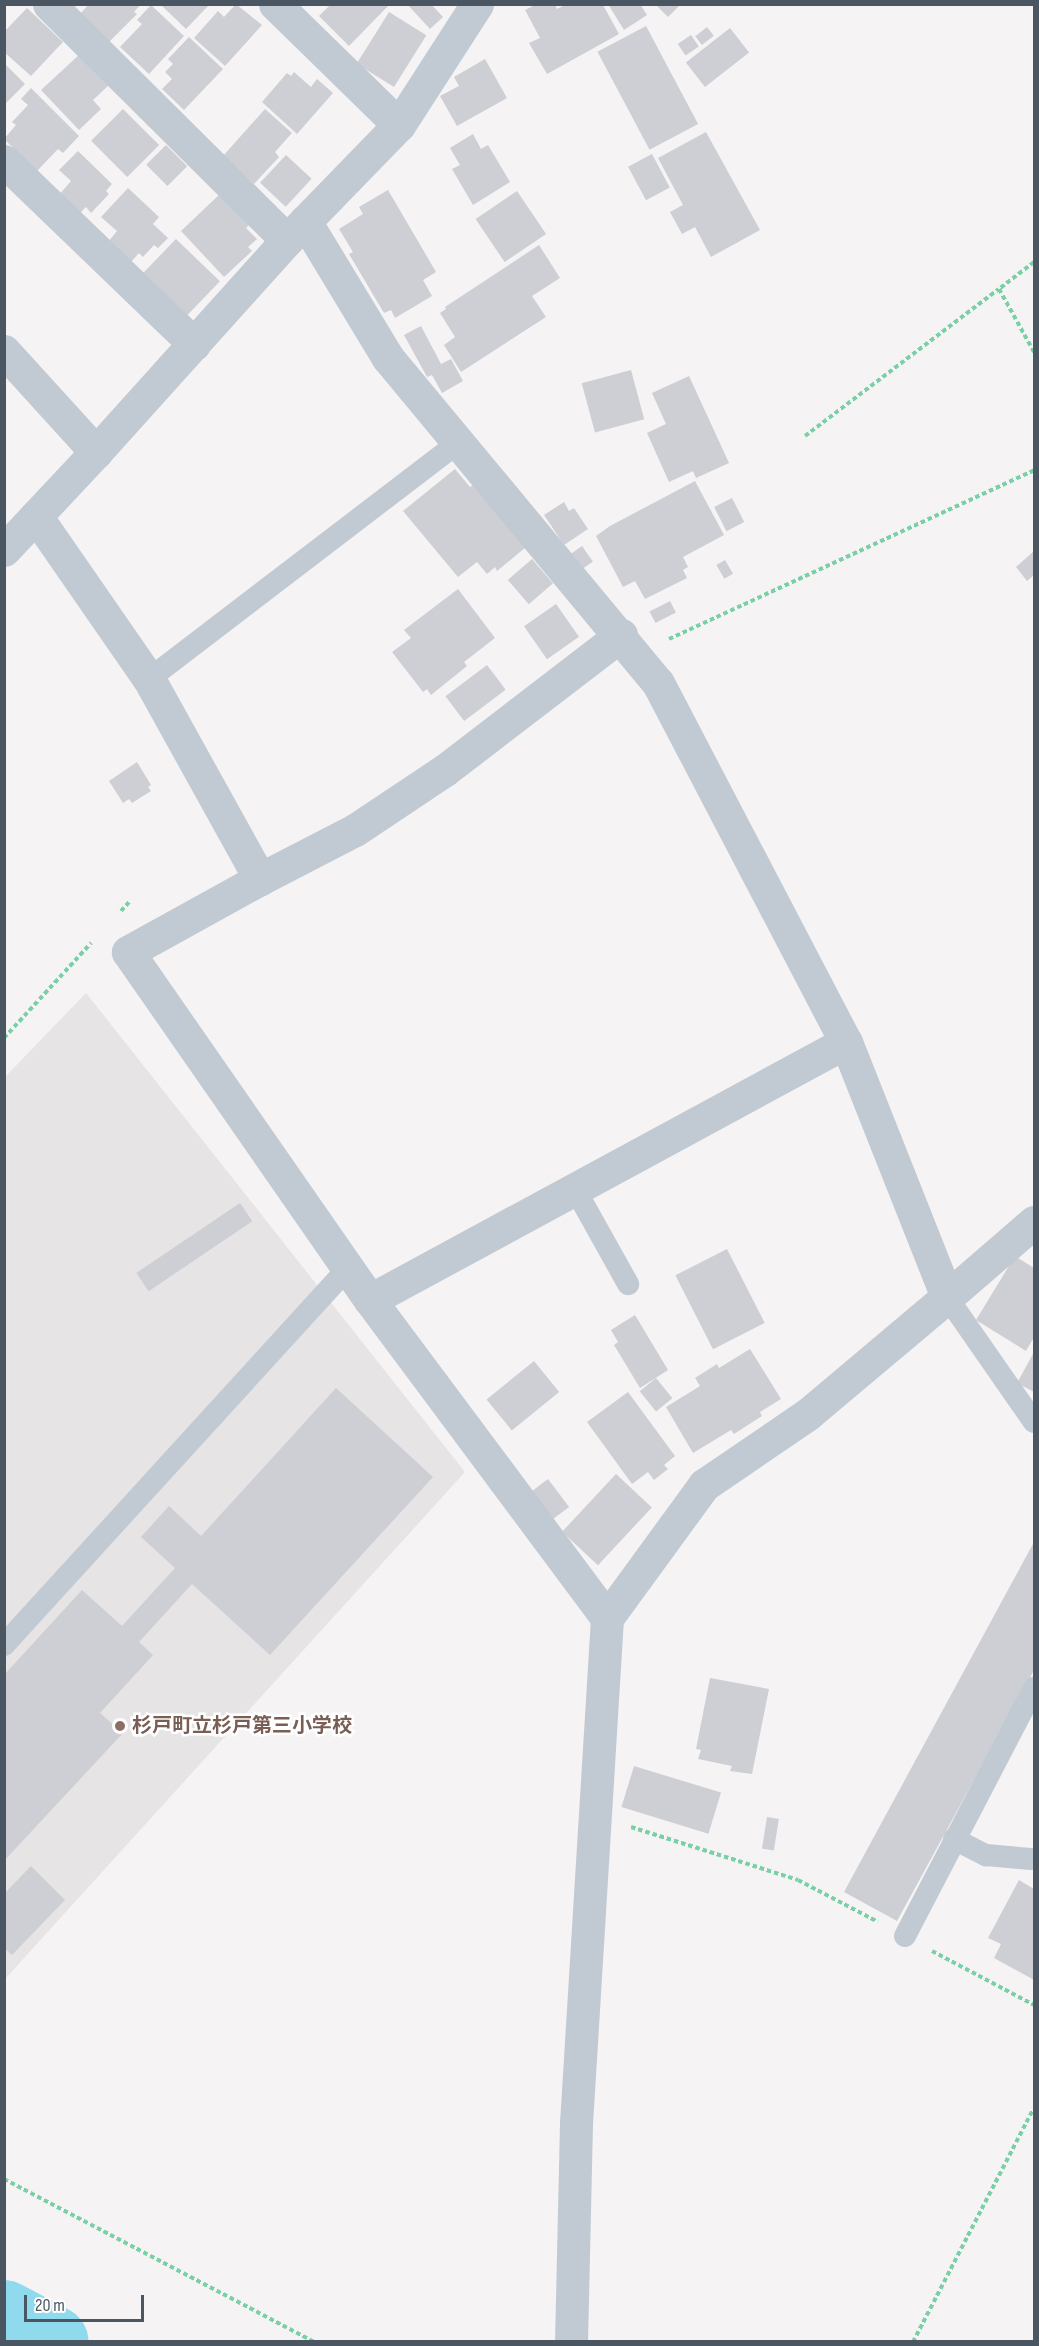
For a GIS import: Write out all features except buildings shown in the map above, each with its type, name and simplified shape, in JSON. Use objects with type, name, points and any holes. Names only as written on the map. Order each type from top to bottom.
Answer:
[{"type":"street","points":[[49,4],[296,230],[387,358],[658,683],[846,1042],[947,1297]]},
{"type":"street","points":[[275,4],[399,125]]},
{"type":"street","points":[[4,550],[96,452],[296,230],[399,125],[477,4]]},
{"type":"street","points":[[4,161],[194,344]]},
{"type":"street","points":[[4,351],[96,452]]},
{"type":"street","points":[[36,516],[149,679],[260,879]]},
{"type":"street","points":[[607,1618],[370,1300],[128,952],[260,879],[356,830],[628,645]]},
{"type":"street","points":[[370,1300],[846,1042]]},
{"type":"street","points":[[570,2342],[576,2123],[607,1618],[704,1485],[808,1414],[1035,1222]]},
{"type":"lane","points":[[149,679],[458,442]]},
{"type":"lane","points":[[575,1189],[628,1284]]},
{"type":"lane","points":[[4,1645],[348,1268]]},
{"type":"lane","points":[[947,1297],[1035,1422]]},
{"type":"lane","points":[[905,1936],[1035,1688]]},
{"type":"lane","points":[[954,1839],[986,1855],[1031,1859]]},
{"type":"path","points":[[805,436],[1035,262]]},
{"type":"path","points":[[999,289],[1035,352]]},
{"type":"path","points":[[628,645],[1035,470]]},
{"type":"path","points":[[114,918],[130,902]]},
{"type":"path","points":[[4,1038],[98,936]]},
{"type":"path","points":[[595,1816],[798,1880],[1035,2005]]},
{"type":"path","points":[[913,2342],[1035,2108]]},
{"type":"path","points":[[4,2179],[315,2342]]},
{"type":"shaded area","name":"杉戸町立杉戸第三小学校","points":[[86,993],[465,1472],[5,1979],[5,1077]]},
{"type":"waterway","points":[[4,2316],[53,2342]]},
{"type":"place","name":"杉戸町立杉戸第三小学校","points":[[120,1726]]}]
